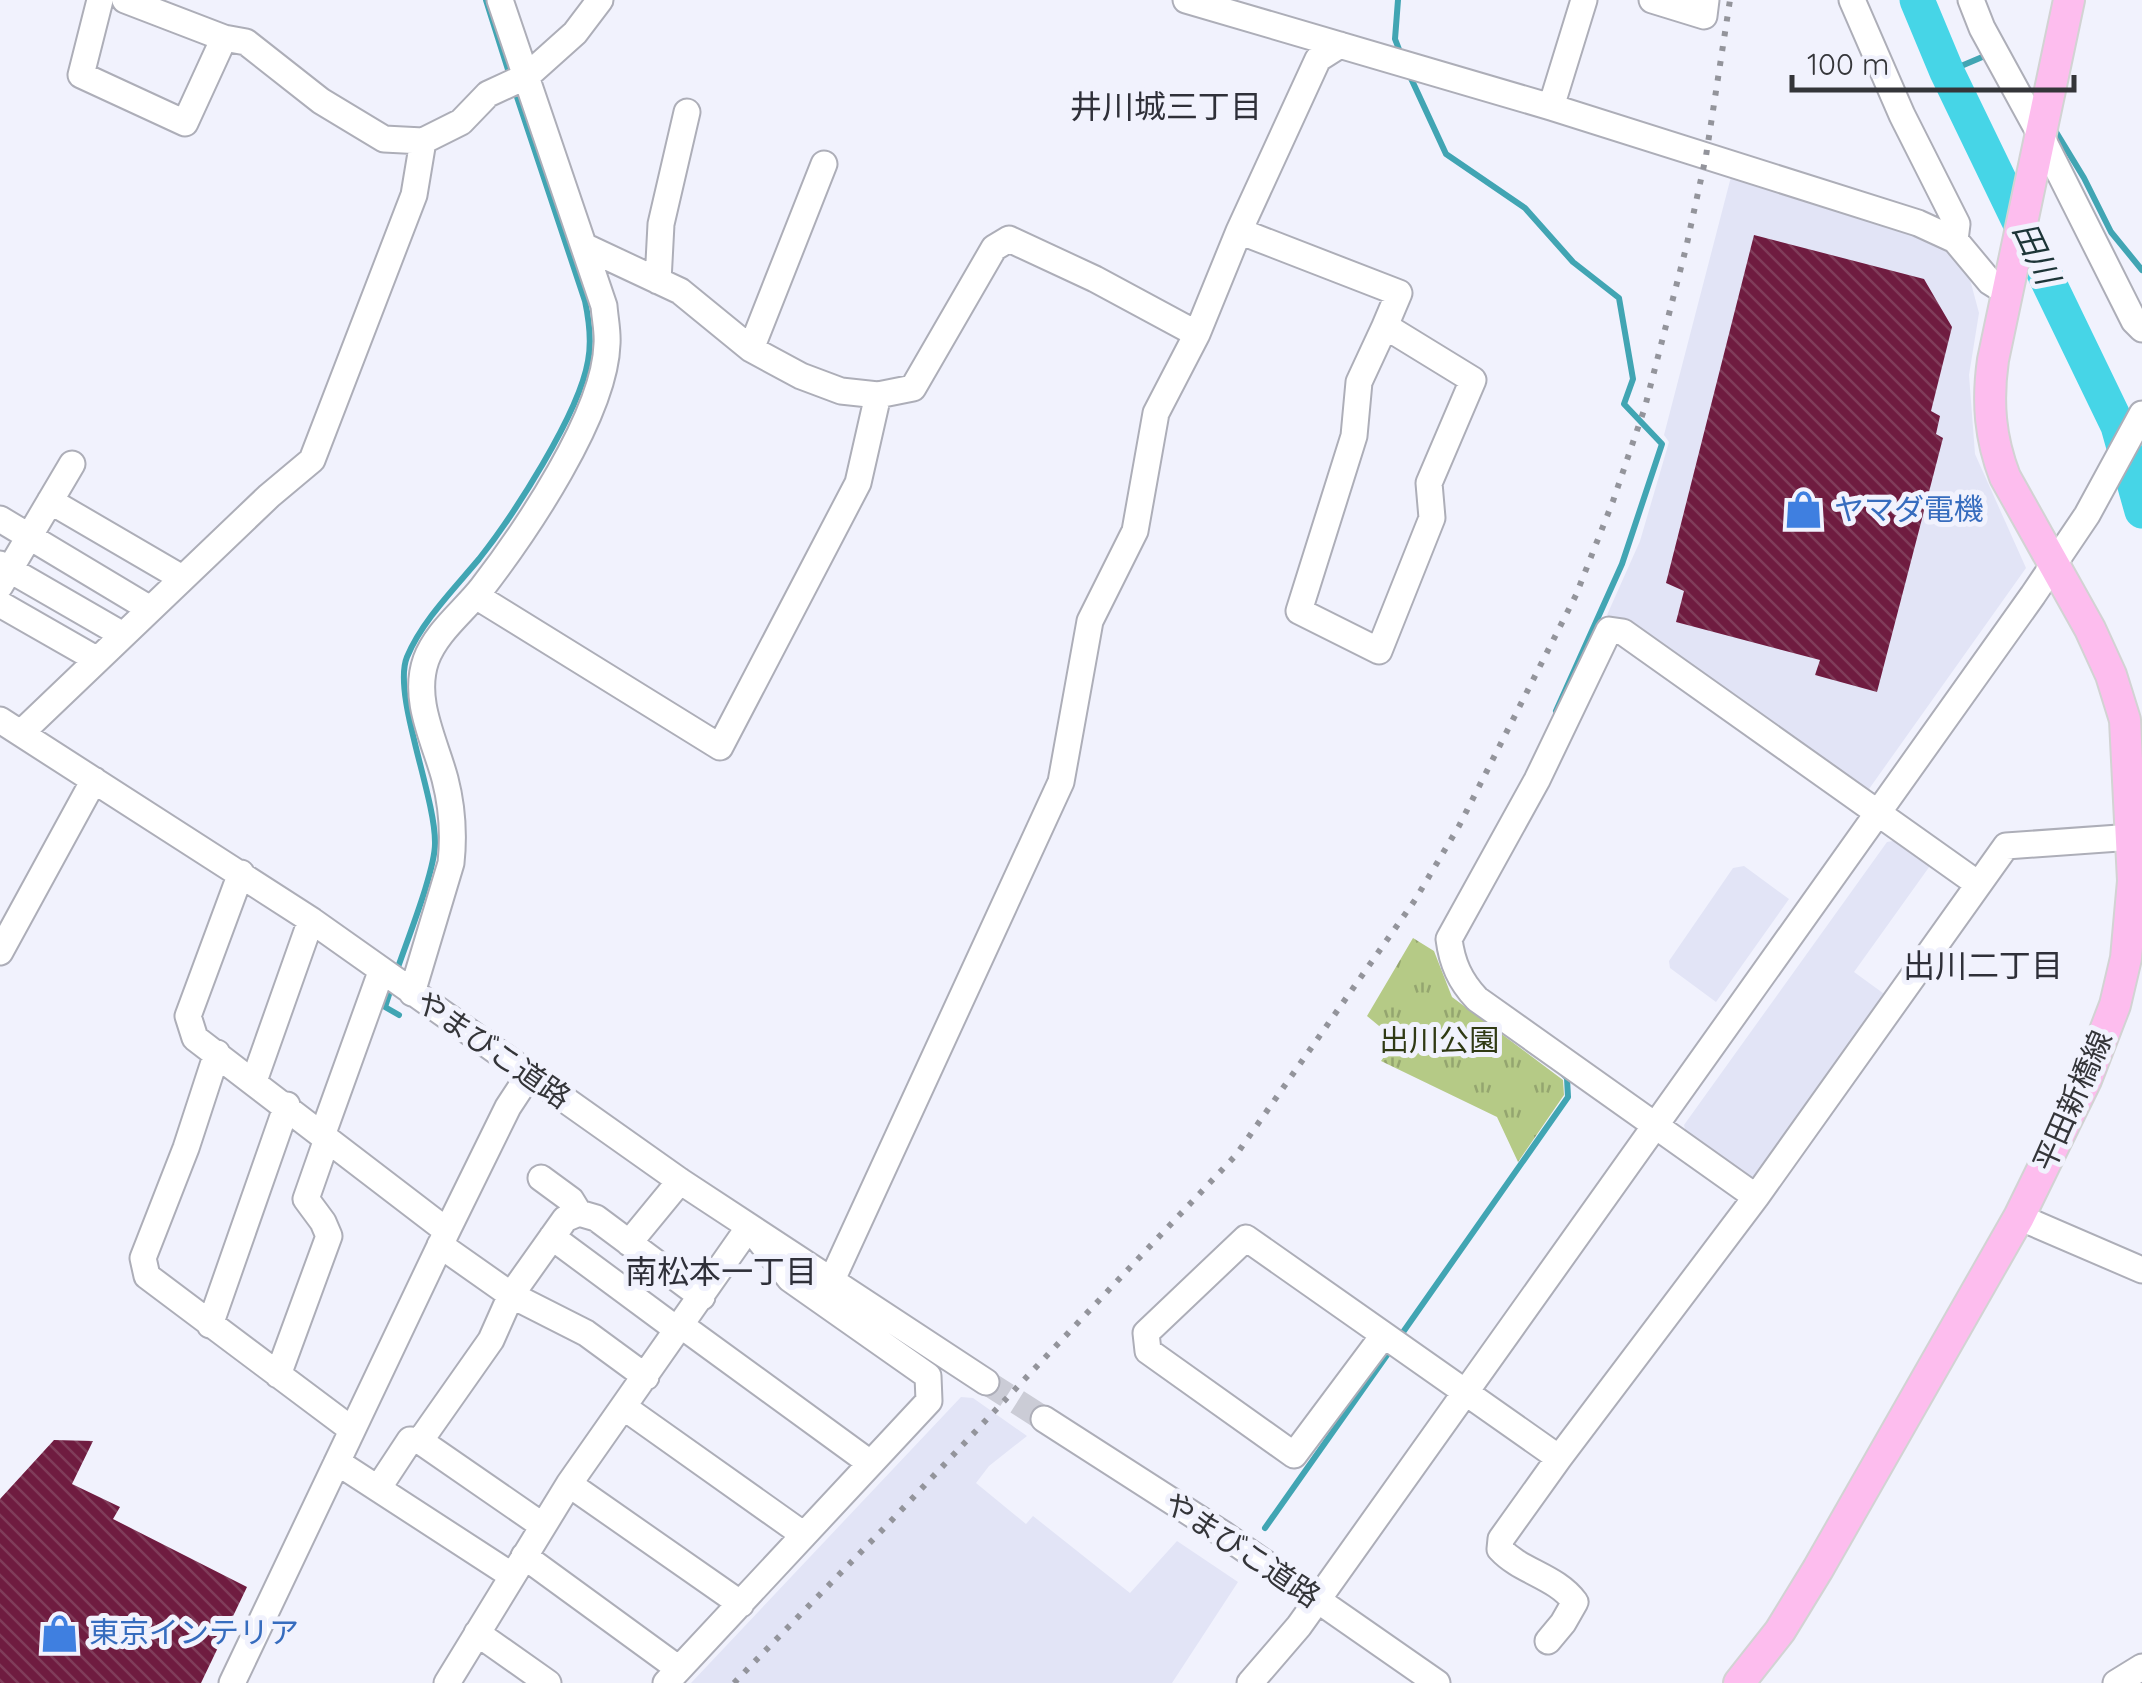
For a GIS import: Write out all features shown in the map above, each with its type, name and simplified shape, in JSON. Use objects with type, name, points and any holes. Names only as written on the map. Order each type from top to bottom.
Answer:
[{"type":"main road","name":"平田新橋線","points":[[1739,1683],[1780,1631],[1809,1584],[2019,1217],[2086,1080],[2115,1005],[2131,917],[2133,724],[2090,629],[2004,477],[1994,450],[1989,390],[2069,0]]},
{"type":"street","points":[[100,0],[81,75],[185,123],[224,38]]},
{"type":"street","points":[[125,0],[224,38],[246,42],[321,101],[384,138],[423,141],[461,122],[488,94],[513,82],[574,32],[600,0]]},
{"type":"street","points":[[278,1375],[329,1236],[306,1199],[325,1136],[451,863],[454,840],[446,782],[425,714],[423,674],[435,641],[509,553],[572,447],[593,404],[608,344],[604,306],[584,246],[513,82],[500,0]]},
{"type":"street","points":[[1186,0],[1551,107],[1918,223],[1956,240],[1990,282],[2008,284]]},
{"type":"street","points":[[1551,107],[1584,0]]},
{"type":"street","points":[[1652,0],[1704,16],[1706,0]]},
{"type":"street","points":[[1852,0],[1902,115],[1957,224],[1956,240]]},
{"type":"street","points":[[1971,0],[2038,145],[2134,321],[2142,329]]},
{"type":"street","points":[[831,1282],[1061,782],[1090,621],[1135,531],[1156,413],[1197,334],[1239,231],[1318,59],[1340,45]]},
{"type":"street","points":[[658,281],[661,224],[687,112]]},
{"type":"street","points":[[10,726],[96,659],[312,460],[414,196],[423,141]]},
{"type":"street","points":[[751,349],[824,164]]},
{"type":"street","points":[[1239,231],[1399,292],[1359,382],[1354,436],[1299,611],[1379,651],[1432,518],[1430,483],[1472,380],[1385,326]]},
{"type":"street","points":[[584,246],[680,292],[751,349],[801,376],[841,391],[878,395],[914,388],[994,248],[1008,238],[1096,279],[1197,334]]},
{"type":"street","points":[[476,596],[720,747],[858,483],[878,395]]},
{"type":"street","points":[[1250,1683],[1316,1600],[2053,567],[2142,414]]},
{"type":"street","points":[[72,464],[3,574],[123,635]]},
{"type":"street","points":[[50,501],[182,578]]},
{"type":"street","points":[[0,518],[150,609]]},
{"type":"street","points":[[0,604],[96,659]]},
{"type":"street","points":[[1756,1196],[1476,999],[1458,973],[1449,939],[1537,780],[1609,630],[1623,632],[1978,884]]},
{"type":"street","name":"やまびこ道路","points":[[10,726],[311,920],[680,1181],[986,1382]]},
{"type":"street","points":[[0,952],[94,780]]},
{"type":"street","points":[[1548,1641],[1575,1602],[1566,1589],[1507,1557],[1500,1548],[1501,1540],[1559,1458],[1756,1196],[2006,846],[2133,837]]},
{"type":"street","points":[[241,874],[188,1016],[196,1038],[325,1136],[511,1295],[586,1333],[646,1377]]},
{"type":"street","points":[[254,1081],[311,920]]},
{"type":"street","points":[[216,1053],[186,1148],[142,1258],[146,1276],[351,1429]]},
{"type":"street","points":[[232,1683],[443,1238],[528,1075]]},
{"type":"street","points":[[210,1324],[287,1106]]},
{"type":"street","points":[[541,1178],[571,1200],[579,1213],[596,1218],[702,1297]]},
{"type":"street","points":[[629,1243],[680,1181]]},
{"type":"street","points":[[420,1440],[491,1340],[511,1295],[565,1220],[579,1213]]},
{"type":"street","points":[[2019,1217],[2142,1270]]},
{"type":"street","points":[[337,1462],[518,1566],[672,1676],[929,1401],[928,1376],[790,1279],[749,1227],[569,1484],[543,1526],[518,1566],[477,1632],[447,1683]]},
{"type":"street","points":[[552,1238],[870,1463]]},
{"type":"street","points":[[1383,1336],[1294,1456],[1148,1351],[1146,1333],[1246,1238],[1559,1458]]},
{"type":"street","points":[[625,1408],[804,1535]]},
{"type":"street","name":"やまびこ道路","points":[[1044,1420],[1223,1534],[1438,1683]]},
{"type":"street","points":[[379,1487],[410,1440],[420,1440],[543,1526]]},
{"type":"street","points":[[569,1484],[741,1604]]},
{"type":"street","points":[[477,1632],[548,1683]]},
{"type":"street","points":[[2116,1683],[2142,1667]]},
{"type":"shaded area","points":[[1732,173],[1924,235],[1950,251],[1968,272],[1979,313],[1969,375],[1975,454],[2026,568],[1869,789],[1859,792],[1607,615],[1640,541],[1669,442],[1664,435]]},
{"type":"shaded area","points":[[1898,840],[1932,863],[1854,972],[1887,996],[1760,1176],[1747,1178],[1687,1137],[1684,1125],[1887,842]]},
{"type":"shaded area","points":[[1744,866],[1789,899],[1716,1002],[1670,968],[1669,961],[1733,868]]},
{"type":"shaded area","points":[[961,1397],[973,1398],[1027,1436],[989,1466],[976,1483],[1026,1524],[1033,1516],[1130,1593],[1177,1541],[1238,1582],[1172,1683],[691,1683]]},
{"type":"green space","name":"出川公園","points":[[1413,938],[1434,951],[1452,997],[1563,1080],[1564,1095],[1518,1162],[1497,1117],[1381,1061],[1396,1040],[1367,1016]]},
{"type":"building","name":"ヤマダ電機","points":[[1754,235],[1924,279],[1952,327],[1931,411],[1940,416],[1936,434],[1943,438],[1877,692],[1815,675],[1820,660],[1676,622],[1684,591],[1666,583]]},
{"type":"building","points":[[54,1440],[93,1441],[72,1484],[120,1507],[113,1519],[247,1587],[201,1683],[0,1683],[0,1499]]},
{"type":"waterway","points":[[486,0],[511,79]]},
{"type":"waterway","points":[[1398,0],[1395,39],[1402,57]]},
{"type":"waterway","name":"田川","points":[[1917,0],[1947,72],[2118,426],[2142,511]]},
{"type":"waterway","points":[[1947,72],[1987,55]]},
{"type":"waterway","points":[[1409,74],[1446,154],[1525,208],[1573,262],[1619,298],[1633,379],[1624,404],[1662,444],[1622,564],[1556,711]]},
{"type":"waterway","points":[[396,973],[426,887],[435,842],[405,694],[407,657],[430,618],[493,540],[543,464],[572,408],[589,353],[585,301],[515,91]]},
{"type":"waterway","points":[[2053,127],[2111,232],[2142,270]]},
{"type":"waterway","points":[[392,985],[385,1007],[399,1015]]},
{"type":"waterway","points":[[1401,1335],[1568,1097],[1567,1078],[1562,1073]]},
{"type":"waterway","points":[[1265,1528],[1387,1355]]},
{"type":"tunnel","points":[[986,1382],[1044,1419]]},
{"type":"railway","points":[[734,1683],[1236,1155],[1415,900],[1459,826],[1576,595],[1645,407],[1706,156],[1730,0]]},
{"type":"place","name":"ヤマダ電機","points":[[1804,510]]},
{"type":"place","name":"東京インテリア","points":[[59,1633]]},
{"type":"district","name":"井川城三丁目","points":[[1166,107]]},
{"type":"district","name":"出川二丁目","points":[[1983,966]]},
{"type":"district","name":"南松本一丁目","points":[[721,1272]]}]
